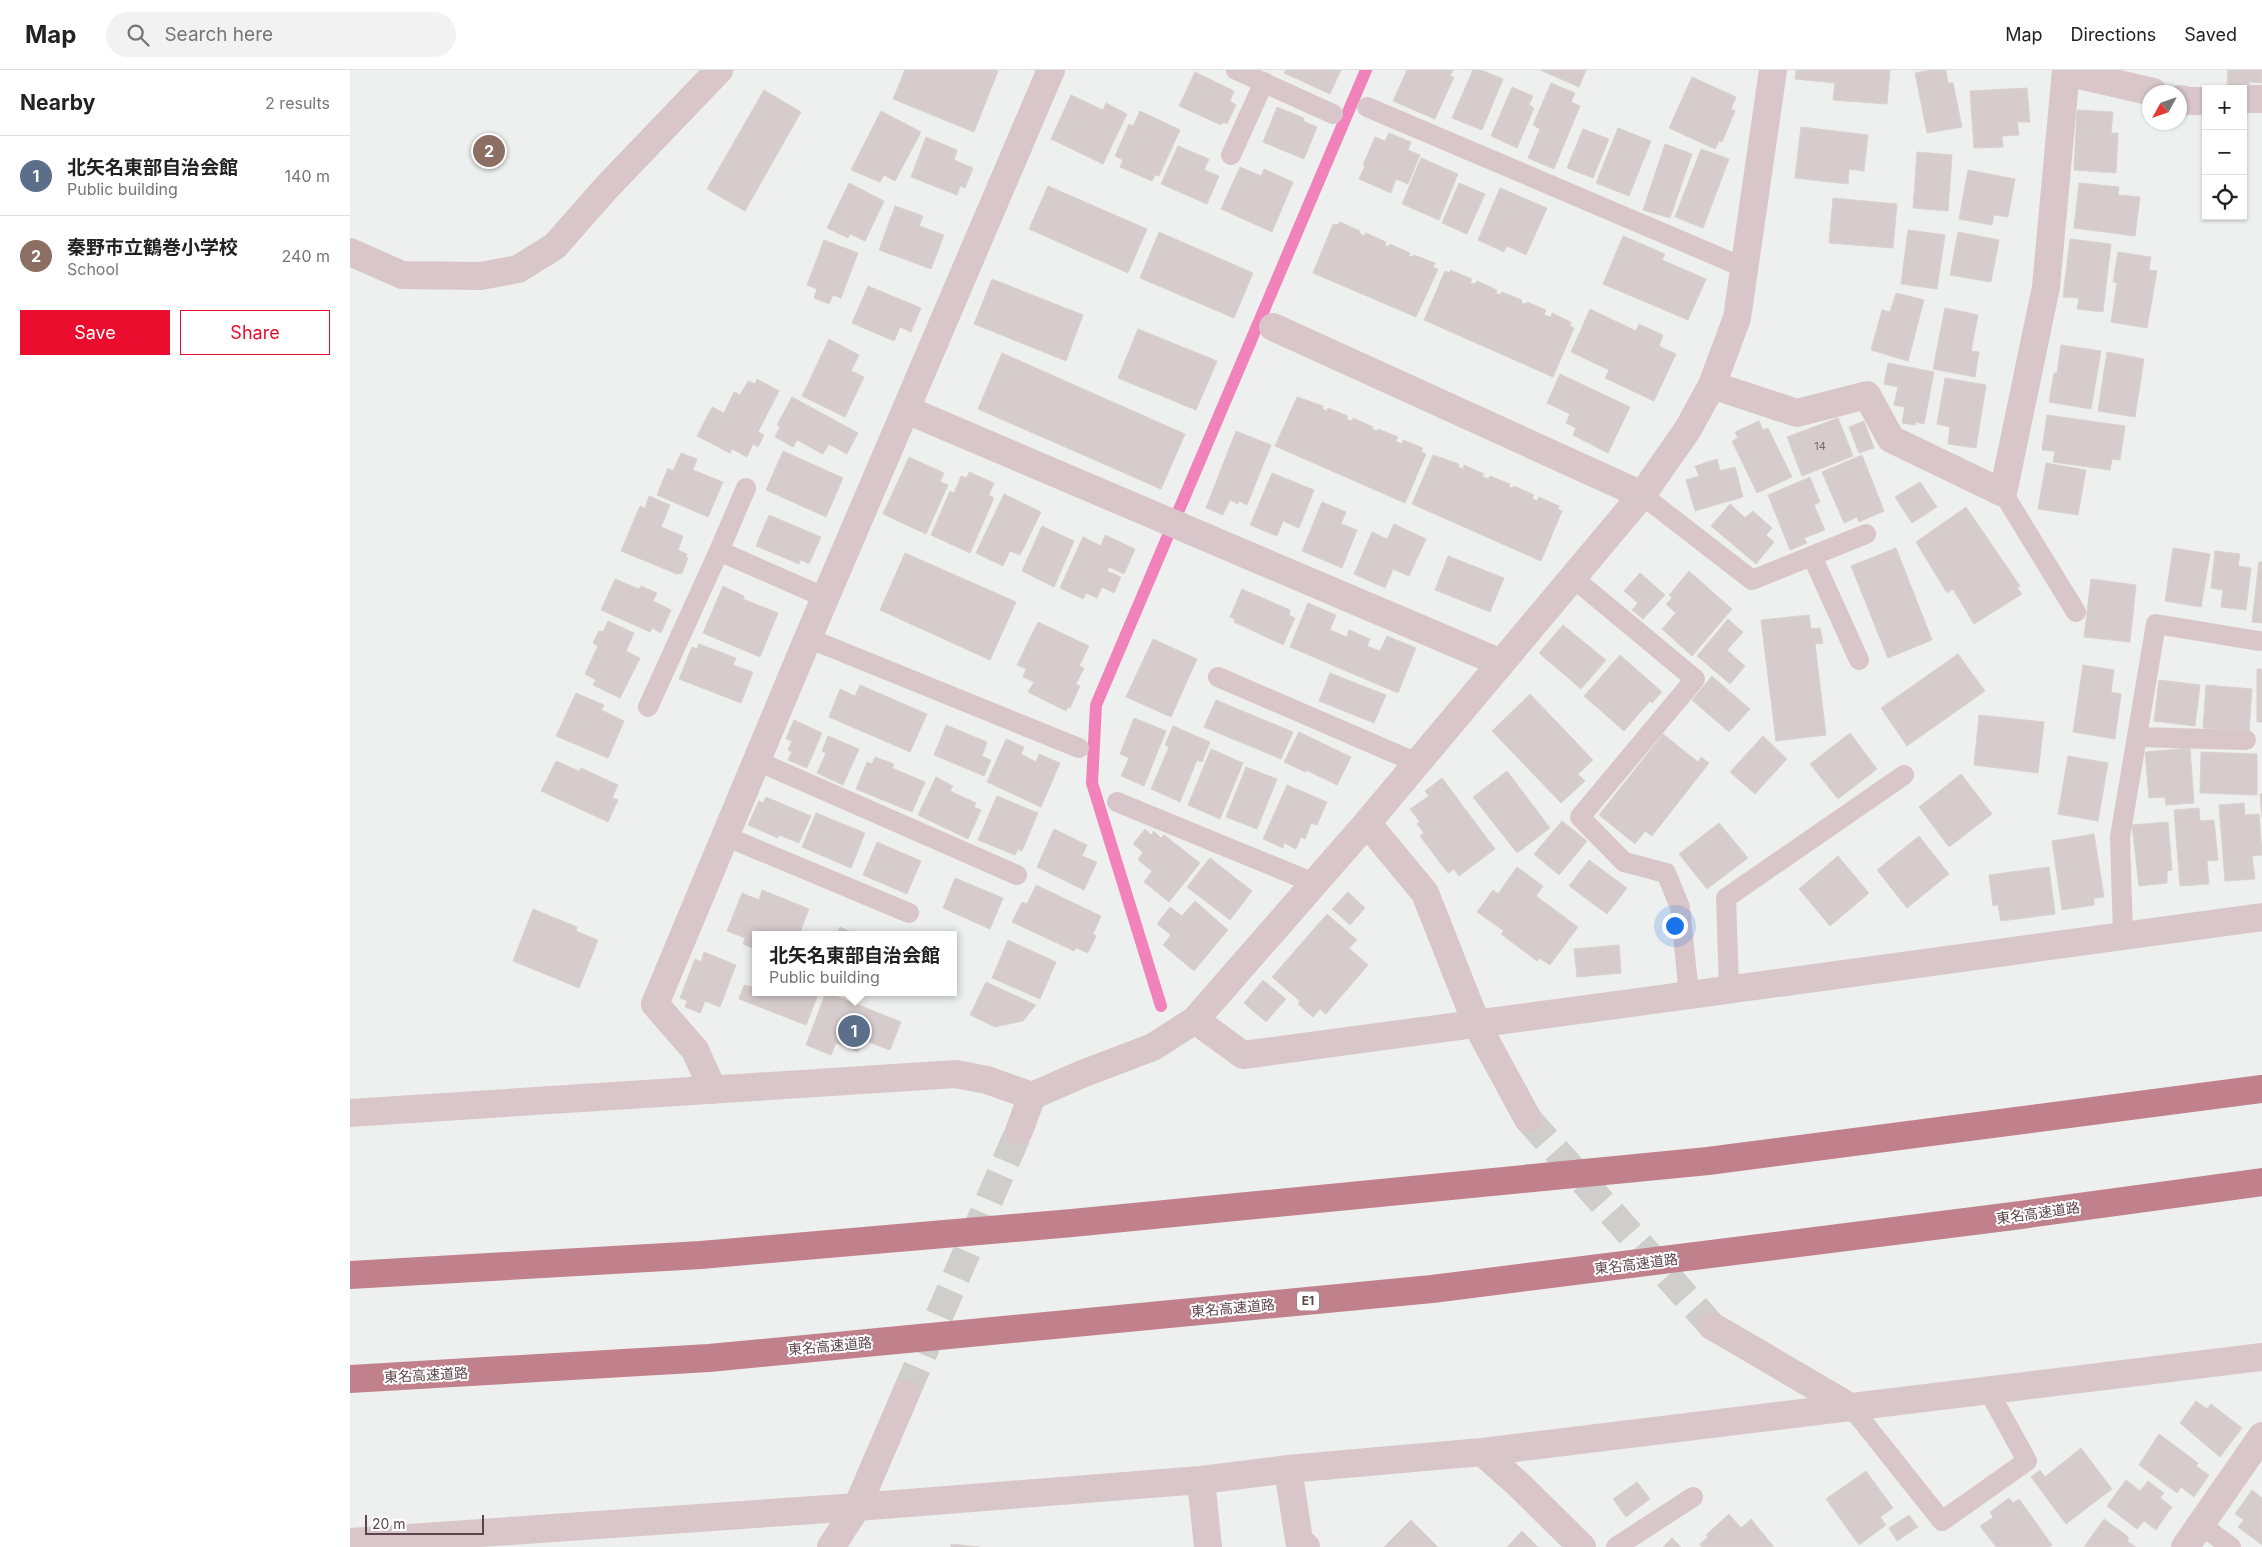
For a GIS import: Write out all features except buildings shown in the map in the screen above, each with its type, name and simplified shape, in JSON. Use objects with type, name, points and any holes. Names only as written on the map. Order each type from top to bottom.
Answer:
[{"type":"highway","points":[[350,1275],[701,1255],[1082,1222],[1708,1161],[2262,1089]]},
{"type":"highway","name":"東名高速道路","points":[[350,1380],[708,1358],[1432,1289],[2020,1215],[2262,1182]]},
{"type":"street","points":[[350,252],[402,275],[481,276],[518,270],[555,246],[606,188],[719,70]]},
{"type":"street","points":[[713,1090],[694,1050],[655,1004],[808,638],[1051,70]]},
{"type":"street","points":[[350,1113],[956,1074],[987,1080],[1032,1096],[1082,1074],[1153,1047],[1195,1020],[1367,822],[1642,495],[1688,429],[1712,385],[1737,318],[1770,71]]},
{"type":"street","points":[[1712,385],[1797,414],[1867,395],[1891,439],[2003,493],[2046,287],[2066,71],[2142,89]]},
{"type":"street","points":[[2247,99],[2262,99]]},
{"type":"street","points":[[2187,101],[2202,101]]},
{"type":"street","points":[[1273,327],[1642,495]]},
{"type":"street","points":[[907,410],[1159,518],[1188,528],[1501,663]]},
{"type":"street","points":[[1367,822],[1425,894],[1476,1025],[1528,1119]]},
{"type":"street","points":[[1195,1020],[1243,1055],[1476,1025],[1729,988],[2262,917]]},
{"type":"street","points":[[1019,1131],[1032,1096]]},
{"type":"street","points":[[1712,1326],[1852,1408]]},
{"type":"street","points":[[350,1542],[857,1507],[1201,1480],[1288,1469],[1482,1452],[2262,1357]]},
{"type":"street","points":[[830,1547],[857,1507],[906,1393]]},
{"type":"street","points":[[2185,1547],[2262,1436]]},
{"type":"street","points":[[1482,1452],[1518,1484],[1582,1547]]},
{"type":"street","points":[[1288,1469],[1299,1540],[1306,1547]]},
{"type":"street","points":[[1201,1480],[1208,1547]]},
{"type":"lane","points":[[1236,70],[1332,114]]},
{"type":"lane","points":[[1231,154],[1264,82]]},
{"type":"lane","points":[[1368,107],[1745,268]]},
{"type":"lane","points":[[648,707],[746,488]]},
{"type":"lane","points":[[2003,493],[2076,612]]},
{"type":"lane","points":[[1642,495],[1752,580],[1866,534]]},
{"type":"lane","points":[[719,551],[826,598]]},
{"type":"lane","points":[[1812,556],[1859,660]]},
{"type":"lane","points":[[1572,578],[1695,679],[1580,818],[1624,862],[1666,873],[1680,907],[1689,994]]},
{"type":"lane","points":[[2123,936],[2120,838],[2156,624],[2258,641]]},
{"type":"lane","points":[[808,638],[1079,748]]},
{"type":"lane","points":[[1218,677],[1417,763]]},
{"type":"lane","points":[[2137,737],[2246,740]]},
{"type":"lane","points":[[757,762],[1018,875]]},
{"type":"lane","points":[[1729,988],[1726,898],[1904,775]]},
{"type":"lane","points":[[1117,802],[1314,883]]},
{"type":"lane","points":[[725,836],[909,913]]},
{"type":"lane","points":[[1852,1408],[1942,1520],[2028,1461],[1988,1390]]},
{"type":"lane","points":[[1616,1547],[1693,1497]]},
{"type":"lane","points":[[2200,1524],[2231,1547]]},
{"type":"waterway","points":[[1161,1006],[1092,783],[1096,705],[1366,70]]},
{"type":"tunnel","points":[[1528,1119],[1712,1326]]},
{"type":"tunnel","points":[[906,1393],[1019,1131]]},
{"type":"place","name":"秦野市立鶴巻小学校","points":[[489,151]]},
{"type":"place","name":"北矢名東部自治会館","points":[[854,1031]]}]
